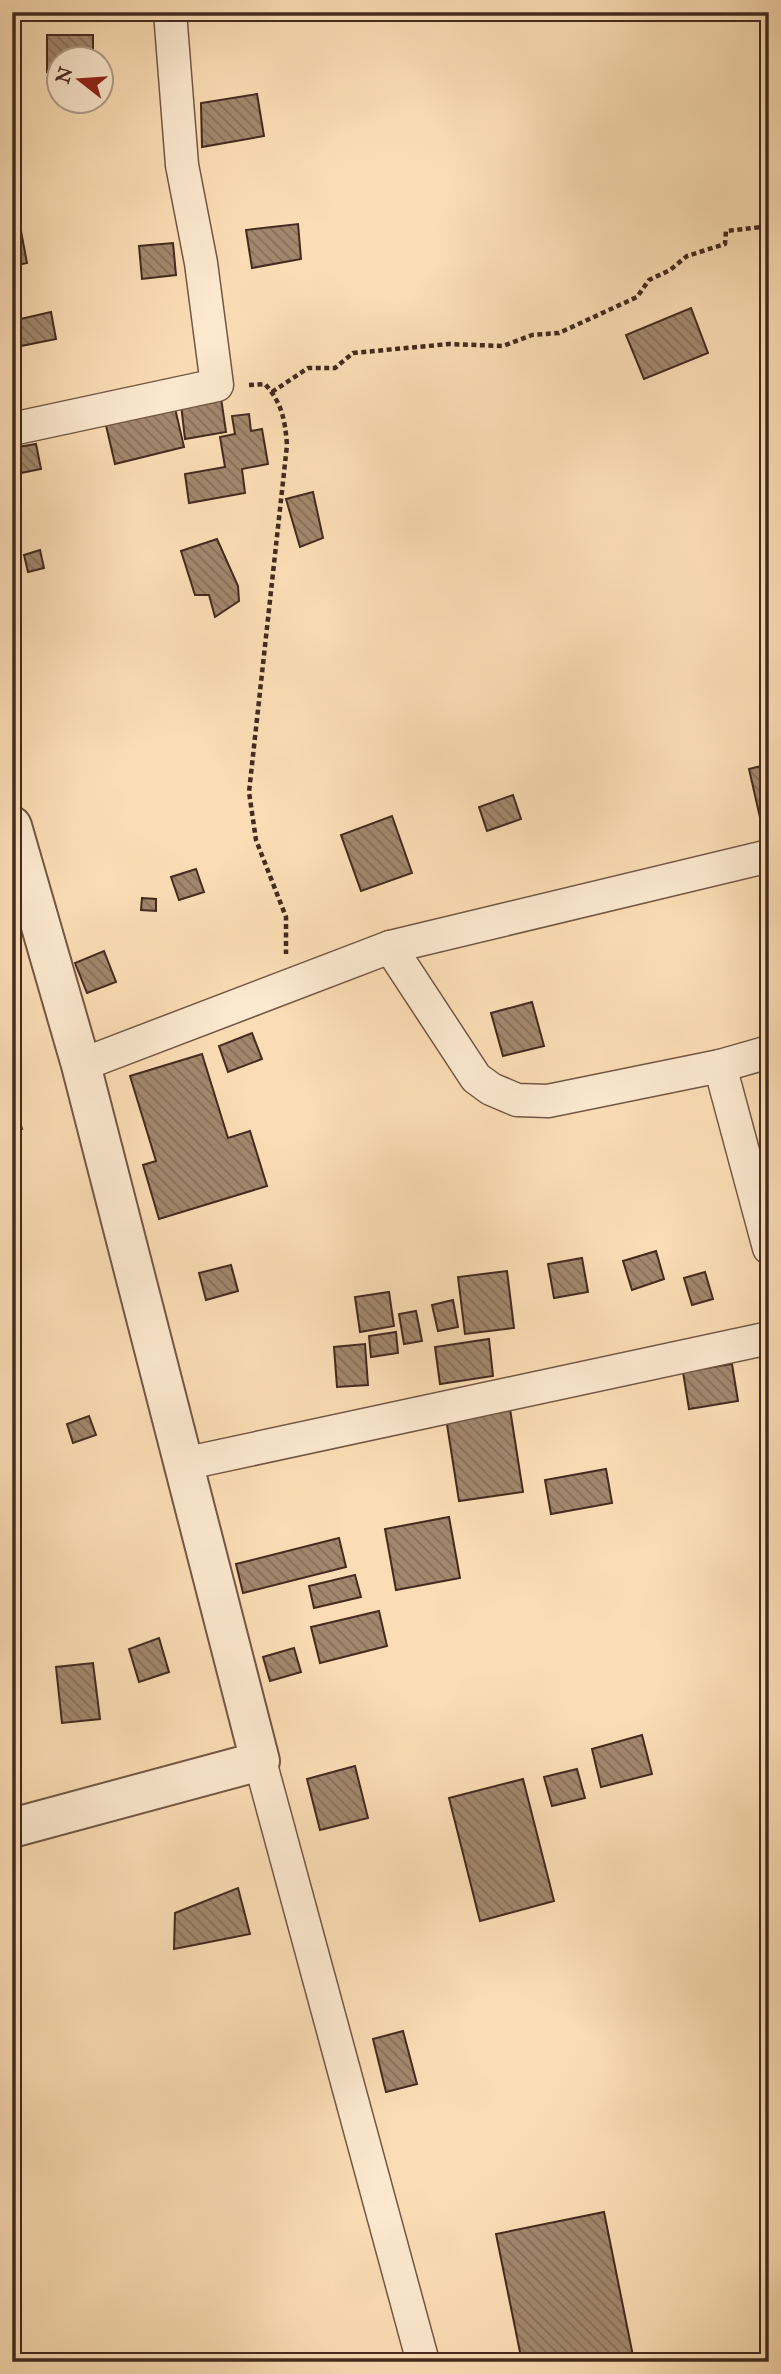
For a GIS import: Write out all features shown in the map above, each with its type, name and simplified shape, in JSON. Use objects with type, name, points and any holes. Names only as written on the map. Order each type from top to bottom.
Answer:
[{"type":"street","points":[[12,429],[217,385],[201,262],[182,165],[170,12]]},
{"type":"street","points":[[12,826],[81,1065],[260,1761],[423,2362]]},
{"type":"street","points":[[81,1065],[390,947],[769,856]]},
{"type":"street","points":[[390,947],[465,1065],[476,1078],[503,1095],[517,1100],[548,1101],[720,1066],[769,1052]]},
{"type":"street","points":[[720,1066],[769,1248]]},
{"type":"street","points":[[183,1464],[769,1338]]},
{"type":"street","points":[[12,1828],[260,1761]]},
{"type":"path","points":[[272,392],[308,368],[335,368],[353,353],[462,344],[503,346],[532,335],[559,333],[637,297],[649,280],[670,270],[687,256],[725,244],[726,231],[762,227],[765,216],[769,218]]},
{"type":"path","points":[[217,385],[265,384],[272,392],[285,419],[287,445],[249,792],[256,840],[286,917],[286,987]]},
{"type":"building","points":[[47,35],[93,35],[93,46],[47,46]]},
{"type":"building","points":[[257,94],[264,136],[202,147],[201,103]]},
{"type":"building","points":[[18,215],[27,263],[12,266],[12,216]]},
{"type":"building","points":[[298,224],[301,259],[252,268],[246,230]]},
{"type":"building","points":[[173,243],[176,275],[142,279],[139,246]]},
{"type":"building","points":[[691,308],[708,353],[644,379],[626,335]]},
{"type":"building","points":[[51,312],[56,339],[21,346],[16,320]]},
{"type":"building","points":[[221,398],[226,432],[185,439],[181,404]]},
{"type":"building","points":[[174,404],[184,447],[115,464],[105,421]]},
{"type":"building","points":[[249,414],[251,431],[262,429],[268,464],[242,469],[245,493],[189,503],[185,474],[225,467],[220,437],[235,434],[232,416]]},
{"type":"building","points":[[36,444],[41,469],[16,474],[12,448]]},
{"type":"building","points":[[313,492],[323,538],[300,547],[286,499]]},
{"type":"building","points":[[217,539],[238,586],[239,601],[215,617],[209,595],[195,595],[181,551]]},
{"type":"building","points":[[40,550],[44,568],[28,572],[24,555]]},
{"type":"building","points":[[769,764],[769,834],[764,835],[749,769]]},
{"type":"building","points":[[513,795],[521,819],[487,831],[479,807]]},
{"type":"building","points":[[392,816],[412,873],[361,891],[341,835]]},
{"type":"building","points":[[196,869],[204,892],[179,900],[171,877]]},
{"type":"building","points":[[142,898],[156,899],[156,911],[141,910]]},
{"type":"building","points":[[104,951],[116,982],[87,993],[75,963]]},
{"type":"building","points":[[532,1002],[544,1046],[503,1056],[491,1013]]},
{"type":"building","points":[[252,1033],[262,1059],[228,1072],[219,1046]]},
{"type":"building","points":[[202,1054],[228,1138],[250,1131],[267,1186],[159,1219],[143,1165],[156,1161],[130,1076]]},
{"type":"building","points":[[12,1097],[22,1129],[12,1132]]},
{"type":"building","points":[[656,1251],[664,1279],[632,1290],[623,1261]]},
{"type":"building","points":[[582,1258],[588,1292],[554,1298],[548,1264]]},
{"type":"building","points":[[231,1265],[238,1291],[206,1300],[199,1273]]},
{"type":"building","points":[[507,1271],[514,1328],[465,1334],[458,1277]]},
{"type":"building","points":[[705,1272],[713,1299],[692,1305],[684,1278]]},
{"type":"building","points":[[389,1292],[394,1326],[360,1332],[355,1297]]},
{"type":"building","points":[[453,1300],[458,1327],[438,1331],[432,1305]]},
{"type":"building","points":[[416,1311],[422,1341],[404,1344],[399,1314]]},
{"type":"building","points":[[396,1332],[398,1353],[371,1357],[369,1336]]},
{"type":"building","points":[[489,1339],[493,1376],[440,1384],[435,1347]]},
{"type":"building","points":[[365,1344],[368,1385],[337,1387],[334,1347]]},
{"type":"building","points":[[732,1364],[738,1401],[689,1409],[683,1372]]},
{"type":"building","points":[[510,1409],[523,1492],[459,1501],[446,1418]]},
{"type":"building","points":[[89,1416],[96,1435],[73,1443],[67,1424]]},
{"type":"building","points":[[606,1469],[612,1503],[551,1514],[545,1480]]},
{"type":"building","points":[[449,1517],[460,1578],[396,1590],[385,1529]]},
{"type":"building","points":[[339,1538],[346,1567],[243,1593],[236,1564]]},
{"type":"building","points":[[355,1575],[361,1597],[314,1608],[309,1586]]},
{"type":"building","points":[[379,1611],[387,1646],[320,1663],[311,1627]]},
{"type":"building","points":[[159,1638],[169,1672],[139,1682],[129,1649]]},
{"type":"building","points":[[294,1648],[301,1672],[270,1681],[263,1657]]},
{"type":"building","points":[[93,1663],[100,1719],[62,1723],[56,1667]]},
{"type":"building","points":[[642,1735],[652,1774],[601,1787],[592,1749]]},
{"type":"building","points":[[355,1766],[368,1818],[320,1830],[307,1779]]},
{"type":"building","points":[[577,1769],[585,1798],[552,1806],[544,1777]]},
{"type":"building","points":[[523,1779],[554,1901],[480,1921],[449,1798]]},
{"type":"building","points":[[238,1888],[250,1934],[174,1949],[175,1913]]},
{"type":"building","points":[[403,2031],[417,2084],[386,2092],[373,2039]]},
{"type":"building","points":[[604,2212],[633,2356],[606,2362],[522,2362],[496,2234]]}]
